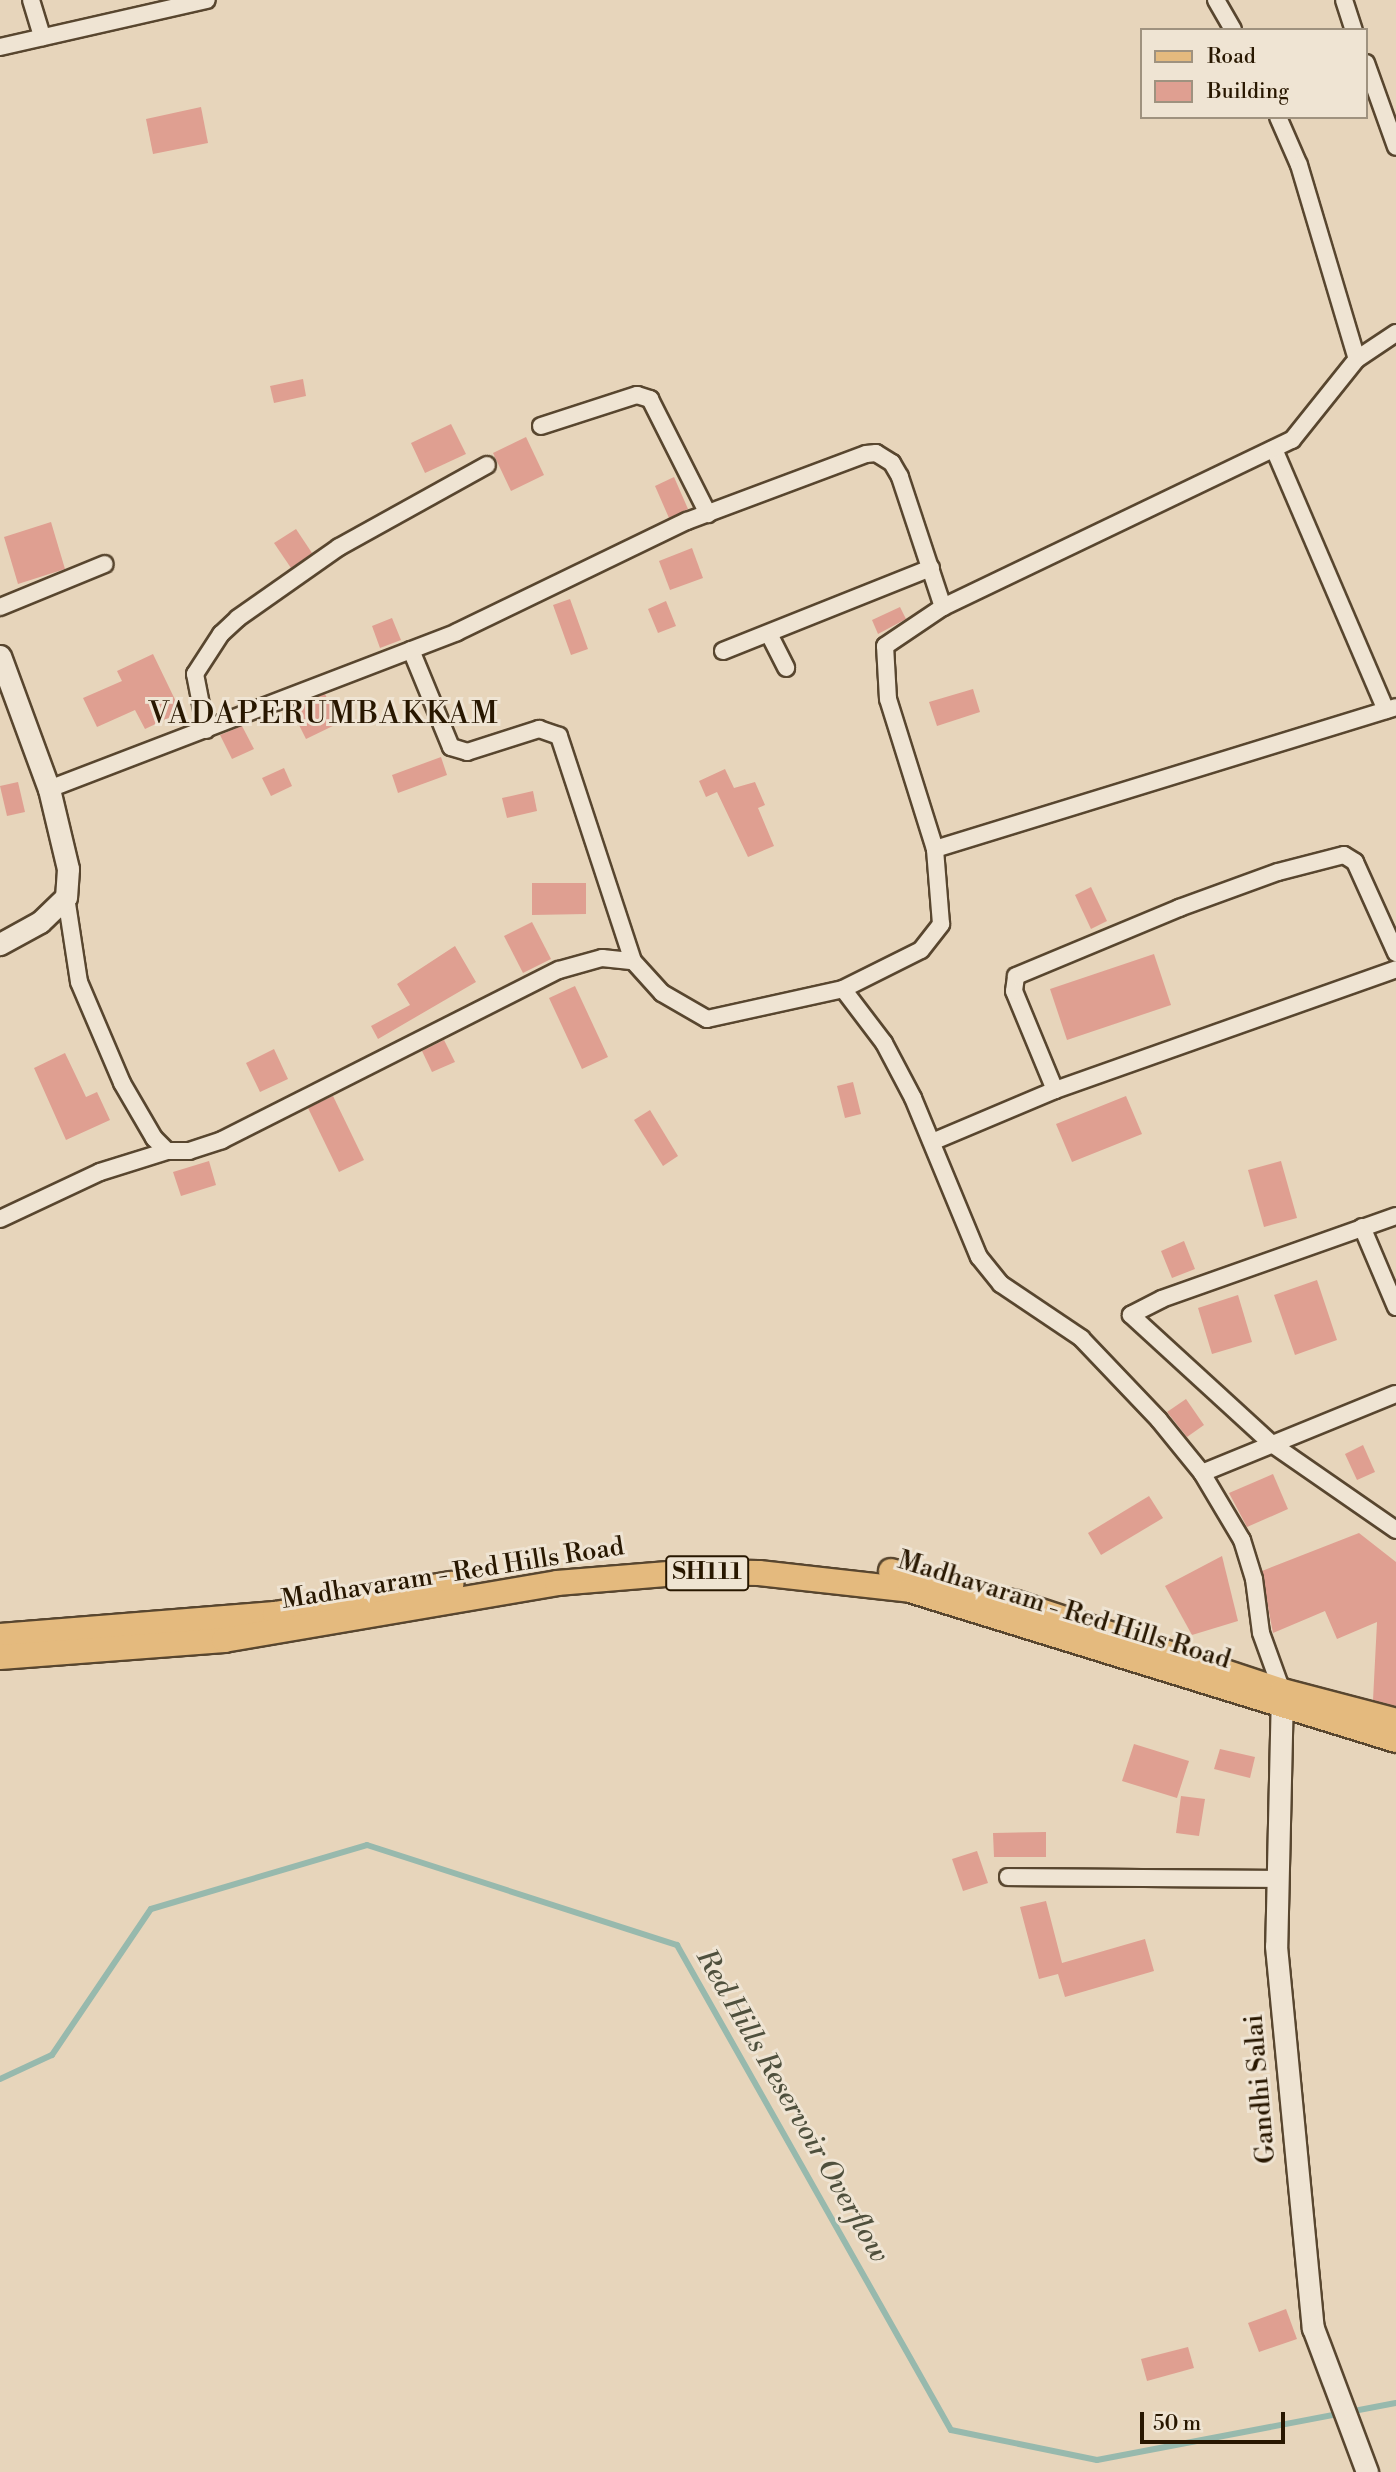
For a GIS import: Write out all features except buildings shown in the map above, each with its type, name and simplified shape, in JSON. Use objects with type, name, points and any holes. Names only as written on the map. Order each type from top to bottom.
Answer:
[{"type":"main road","name":"Madhavaram - Red Hills Road","points":[[0,1636],[275,1614],[566,1567],[725,1560],[916,1574],[1396,1740]]},
{"type":"main road","name":"Madhavaram - Red Hills Road","points":[[0,1657],[224,1640],[557,1583],[690,1572],[760,1573],[911,1590],[1282,1700],[1396,1721]]},
{"type":"street","points":[[31,0],[42,37]]},
{"type":"street","points":[[0,47],[207,0]]},
{"type":"street","points":[[1216,0],[1232,28]]},
{"type":"street","points":[[1344,0],[1350,28]]},
{"type":"street","points":[[1368,69],[1396,147]]},
{"type":"street","points":[[1279,119],[1299,165],[1357,359]]},
{"type":"street","points":[[411,650],[451,747],[467,752],[539,729],[559,736],[634,961],[662,993],[707,1019],[843,989],[921,950],[941,923],[935,849],[888,699],[883,668],[885,646],[943,607],[1292,440],[1357,359],[1396,333]]},
{"type":"street","points":[[541,426],[628,397],[650,399],[708,514]]},
{"type":"street","points":[[935,849],[1391,709],[1274,449]]},
{"type":"street","points":[[49,789],[411,650],[708,514],[876,453],[892,463],[900,477],[943,607]]},
{"type":"street","points":[[206,730],[195,674],[221,634],[237,618],[339,547],[487,466]]},
{"type":"street","points":[[0,607],[105,564]]},
{"type":"street","points":[[723,651],[931,568]]},
{"type":"street","points":[[769,634],[786,668]]},
{"type":"street","points":[[0,656],[49,789],[68,869],[66,897],[79,982],[122,1083],[154,1138],[167,1151]]},
{"type":"street","points":[[1055,1090],[1014,991],[1016,976],[1179,908],[1278,872],[1344,855],[1355,862],[1396,953]]},
{"type":"street","points":[[0,944],[40,922],[66,897]]},
{"type":"street","points":[[0,1219],[100,1172],[167,1151],[189,1151],[222,1140],[559,970],[602,958],[634,961]]},
{"type":"street","points":[[932,1142],[1055,1090],[1396,969]]},
{"type":"street","points":[[843,989],[884,1043],[932,1142],[979,1257],[1001,1284],[1081,1338],[1159,1420],[1202,1473],[1242,1540],[1254,1579],[1261,1633],[1282,1700]]},
{"type":"street","points":[[1396,1216],[1162,1299],[1131,1315],[1272,1444],[1396,1530]]},
{"type":"street","points":[[1362,1227],[1396,1307]]},
{"type":"street","points":[[1202,1473],[1396,1394]]},
{"type":"street","name":"Gandhi Salai","points":[[1282,1700],[1276,1946],[1313,2328],[1367,2472]]},
{"type":"street","points":[[1008,1877],[1278,1880]]},
{"type":"waterway","name":"Red Hills Reservoir Overflow","points":[[0,2079],[52,2055],[151,1909],[367,1845],[677,1945],[951,2430],[1097,2460],[1396,2403]]},
{"type":"district","name":"VADAPERUMBAKKAM","points":[[324,714]]}]
